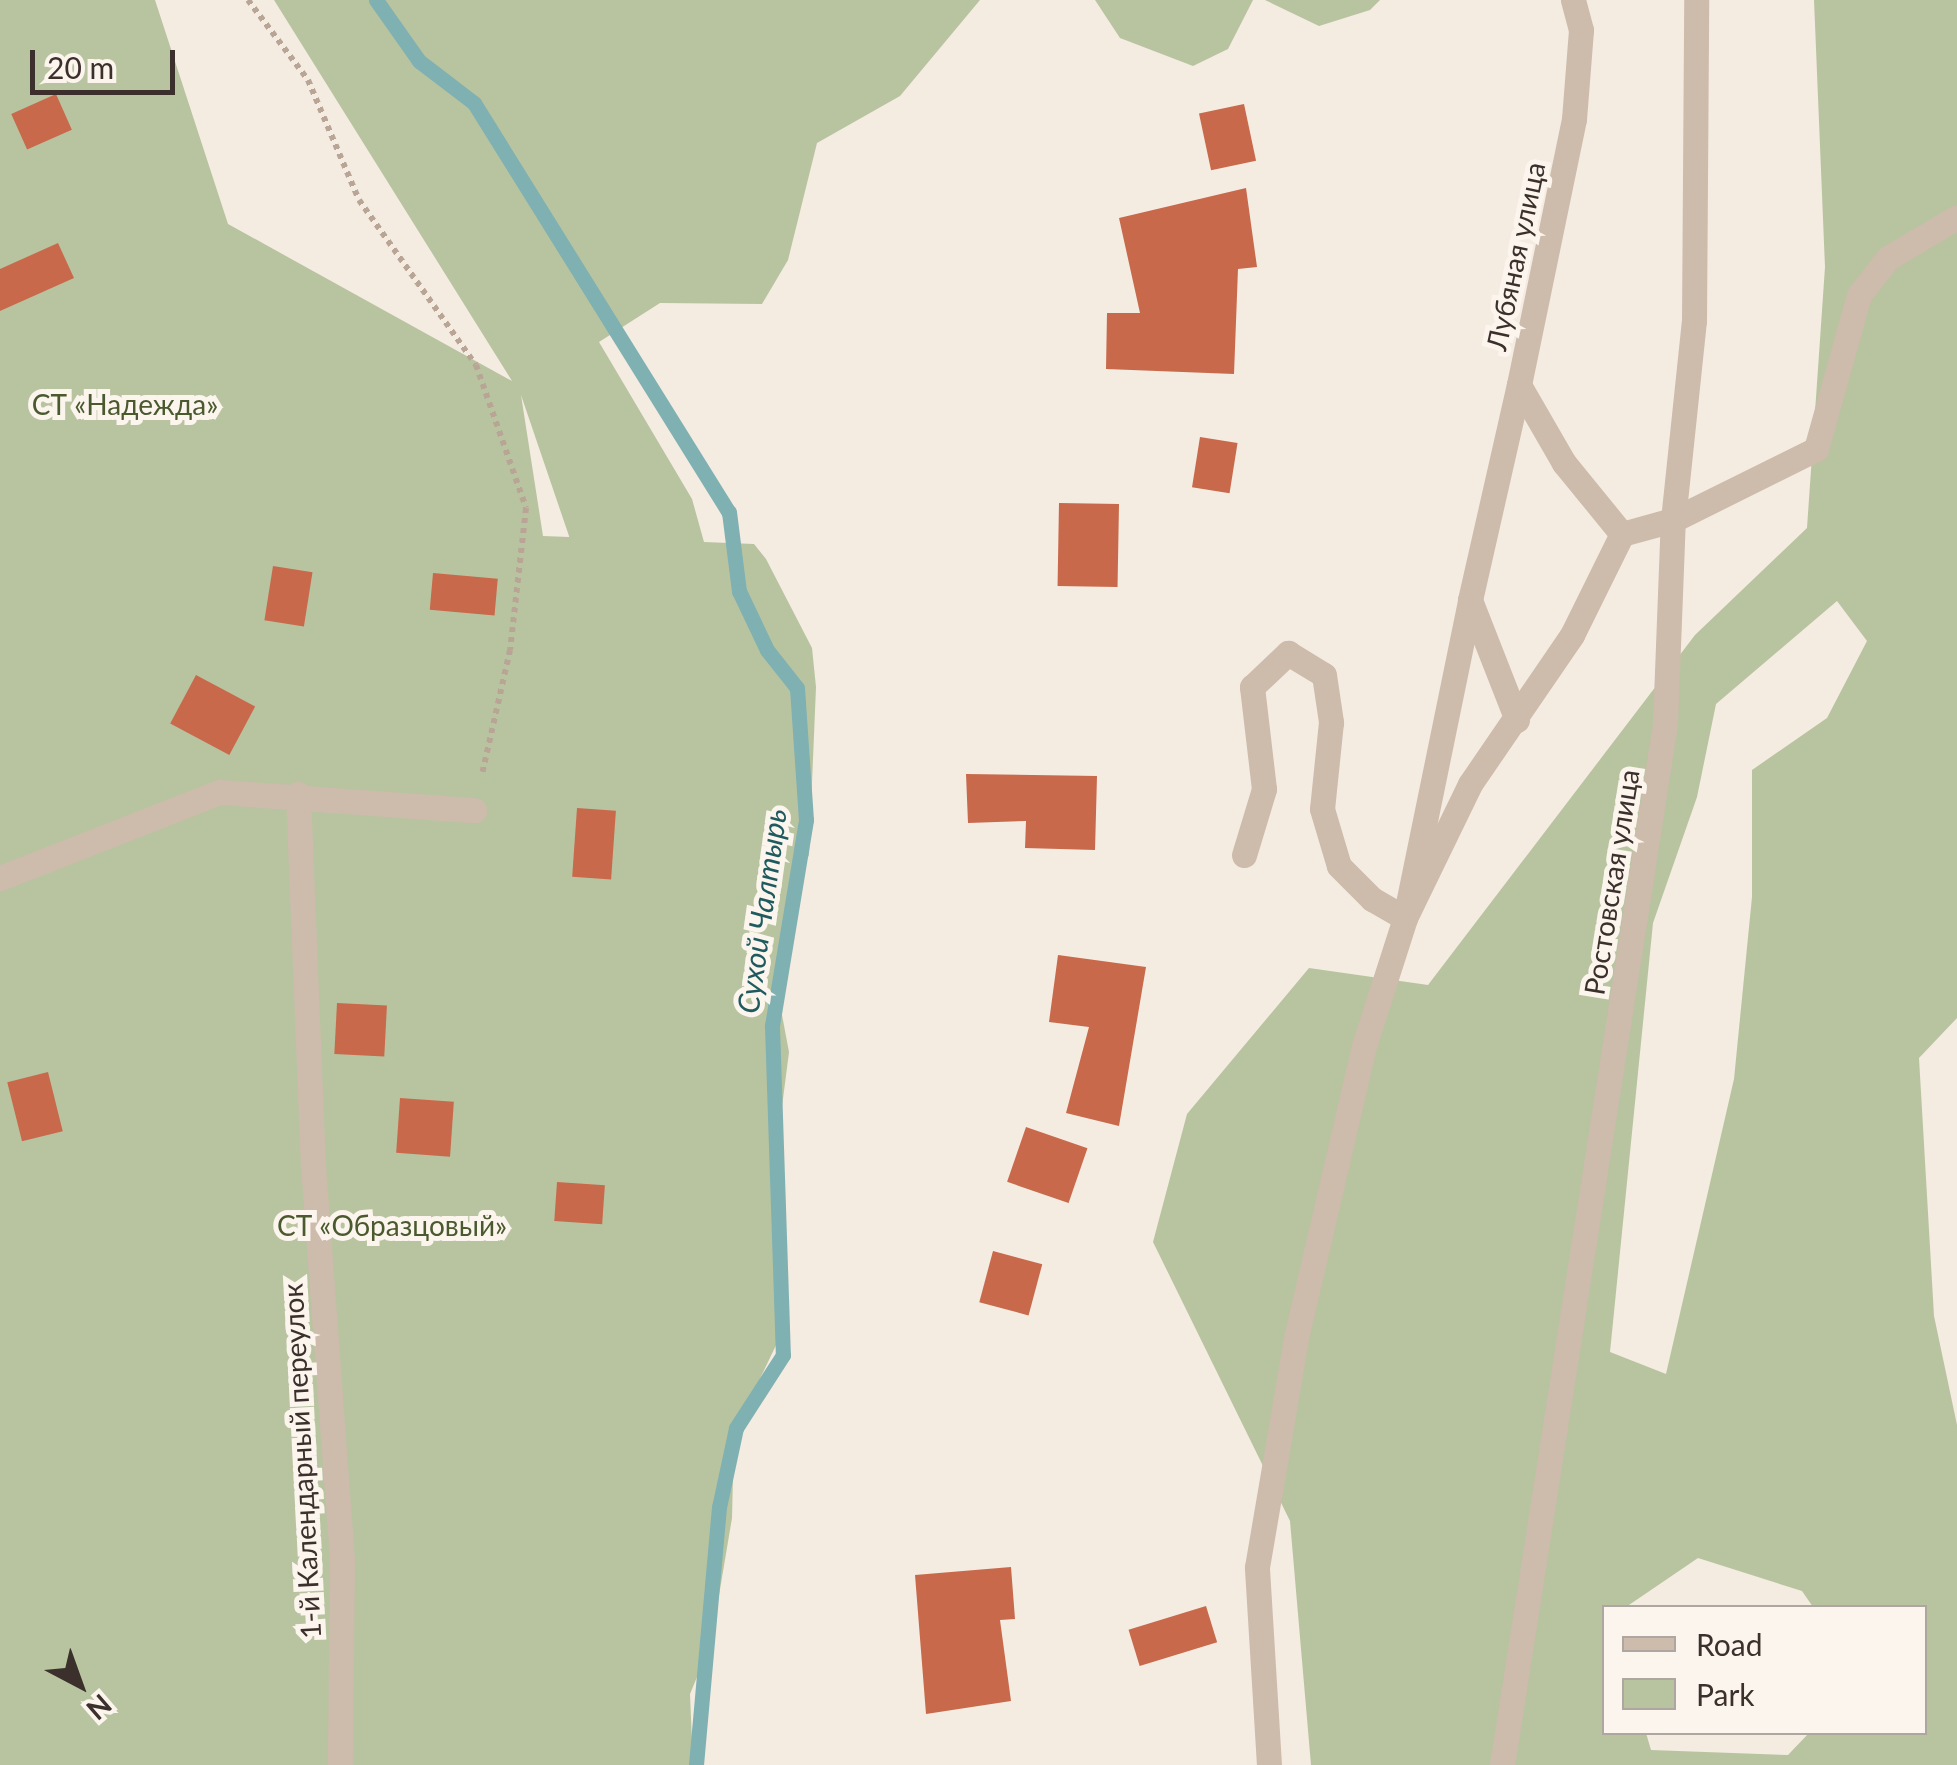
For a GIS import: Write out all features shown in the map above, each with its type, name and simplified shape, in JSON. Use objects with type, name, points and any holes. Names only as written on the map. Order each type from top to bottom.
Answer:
[{"type":"street","name":"Лубяная улица","points":[[1574,0],[1581,30],[1574,120],[1519,385],[1564,463],[1622,534]]},
{"type":"street","name":"Ростовская улица","points":[[1502,1765],[1665,724],[1673,520],[1694,321],[1696,0]]},
{"type":"street","points":[[1405,918],[1470,784],[1572,635],[1622,534],[1673,520],[1816,449],[1859,294],[1888,258],[1957,216]]},
{"type":"street","points":[[1269,1765],[1257,1567],[1296,1338],[1364,1046],[1405,918],[1519,385]]},
{"type":"street","points":[[1470,600],[1517,720]]},
{"type":"street","points":[[1244,854],[1264,789],[1252,687],[1288,654],[1324,675],[1331,722],[1322,808],[1339,866],[1372,899],[1405,918]]},
{"type":"street","points":[[0,878],[220,792],[298,794],[474,810]]},
{"type":"street","name":"1-й Календарный переулок","points":[[298,794],[313,1165],[342,1558],[340,1765]]},
{"type":"path","points":[[248,0],[308,80],[360,200],[476,365],[526,508],[510,650],[474,810]]},
{"type":"green space","name":"СТ «Образцовый»","points":[[0,0],[155,0],[228,224],[512,381],[274,0],[980,0],[900,96],[817,143],[788,260],[762,304],[660,303],[599,342],[692,499],[704,542],[754,544],[766,559],[812,648],[816,687],[809,855],[795,885],[779,999],[789,1052],[778,1138],[786,1226],[778,1341],[734,1433],[732,1518],[711,1643],[690,1694],[693,1765],[0,1765]],"holes":[[[521,395],[569,537],[543,536]]]},
{"type":"green space","points":[[1095,0],[1253,0],[1228,49],[1193,66],[1120,38]]},
{"type":"green space","points":[[1265,0],[1380,0],[1370,10],[1319,26]]},
{"type":"green space","points":[[1814,0],[1957,0],[1957,1018],[1919,1058],[1934,1316],[1957,1425],[1957,1765],[1311,1765],[1290,1521],[1153,1242],[1187,1114],[1309,968],[1428,985],[1695,635],[1807,528],[1825,267]],"holes":[[[1837,601],[1867,641],[1827,718],[1752,770],[1752,897],[1734,1079],[1666,1374],[1610,1352],[1653,923],[1697,797],[1716,704]]]},
{"type":"building","points":[[56,94],[72,130],[27,150],[11,114]]},
{"type":"building","points":[[1244,104],[1256,161],[1211,170],[1199,114]]},
{"type":"building","points":[[1246,188],[1257,267],[1238,269],[1234,374],[1106,369],[1107,313],[1140,313],[1119,218]]},
{"type":"building","points":[[58,243],[74,278],[0,311],[0,269]]},
{"type":"building","points":[[1200,437],[1238,443],[1230,493],[1192,487]]},
{"type":"building","points":[[1059,503],[1119,504],[1118,587],[1058,586]]},
{"type":"building","points":[[273,566],[313,572],[304,627],[264,620]]},
{"type":"building","points":[[433,573],[498,579],[495,616],[430,610]]},
{"type":"building","points":[[196,675],[255,706],[229,755],[170,724]]},
{"type":"building","points":[[966,774],[1097,776],[1095,850],[1025,848],[1026,821],[968,823]]},
{"type":"building","points":[[577,808],[616,811],[611,880],[572,877]]},
{"type":"building","points":[[1058,955],[1146,967],[1119,1126],[1066,1113],[1089,1027],[1049,1022]]},
{"type":"building","points":[[337,1003],[387,1006],[384,1057],[334,1054]]},
{"type":"building","points":[[48,1072],[63,1131],[22,1141],[7,1082]]},
{"type":"building","points":[[400,1098],[454,1102],[450,1157],[396,1153]]},
{"type":"building","points":[[1026,1127],[1087,1148],[1069,1203],[1007,1182]]},
{"type":"building","points":[[557,1182],[605,1185],[602,1224],[554,1221]]},
{"type":"building","points":[[993,1251],[1042,1264],[1029,1315],[979,1302]]},
{"type":"building","points":[[1011,1567],[1015,1619],[1000,1620],[1011,1701],[926,1714],[915,1575]]},
{"type":"building","points":[[1206,1606],[1217,1642],[1140,1666],[1129,1630]]},
{"type":"waterway","name":"Сухой Чалтырь","points":[[376,0],[419,61],[474,103],[729,512],[739,591],[767,650],[797,688],[806,820],[772,1026],[783,1355],[736,1428],[719,1507],[696,1765]]},
{"type":"park label","name":"СТ «Надежда»","points":[[125,404]]}]
